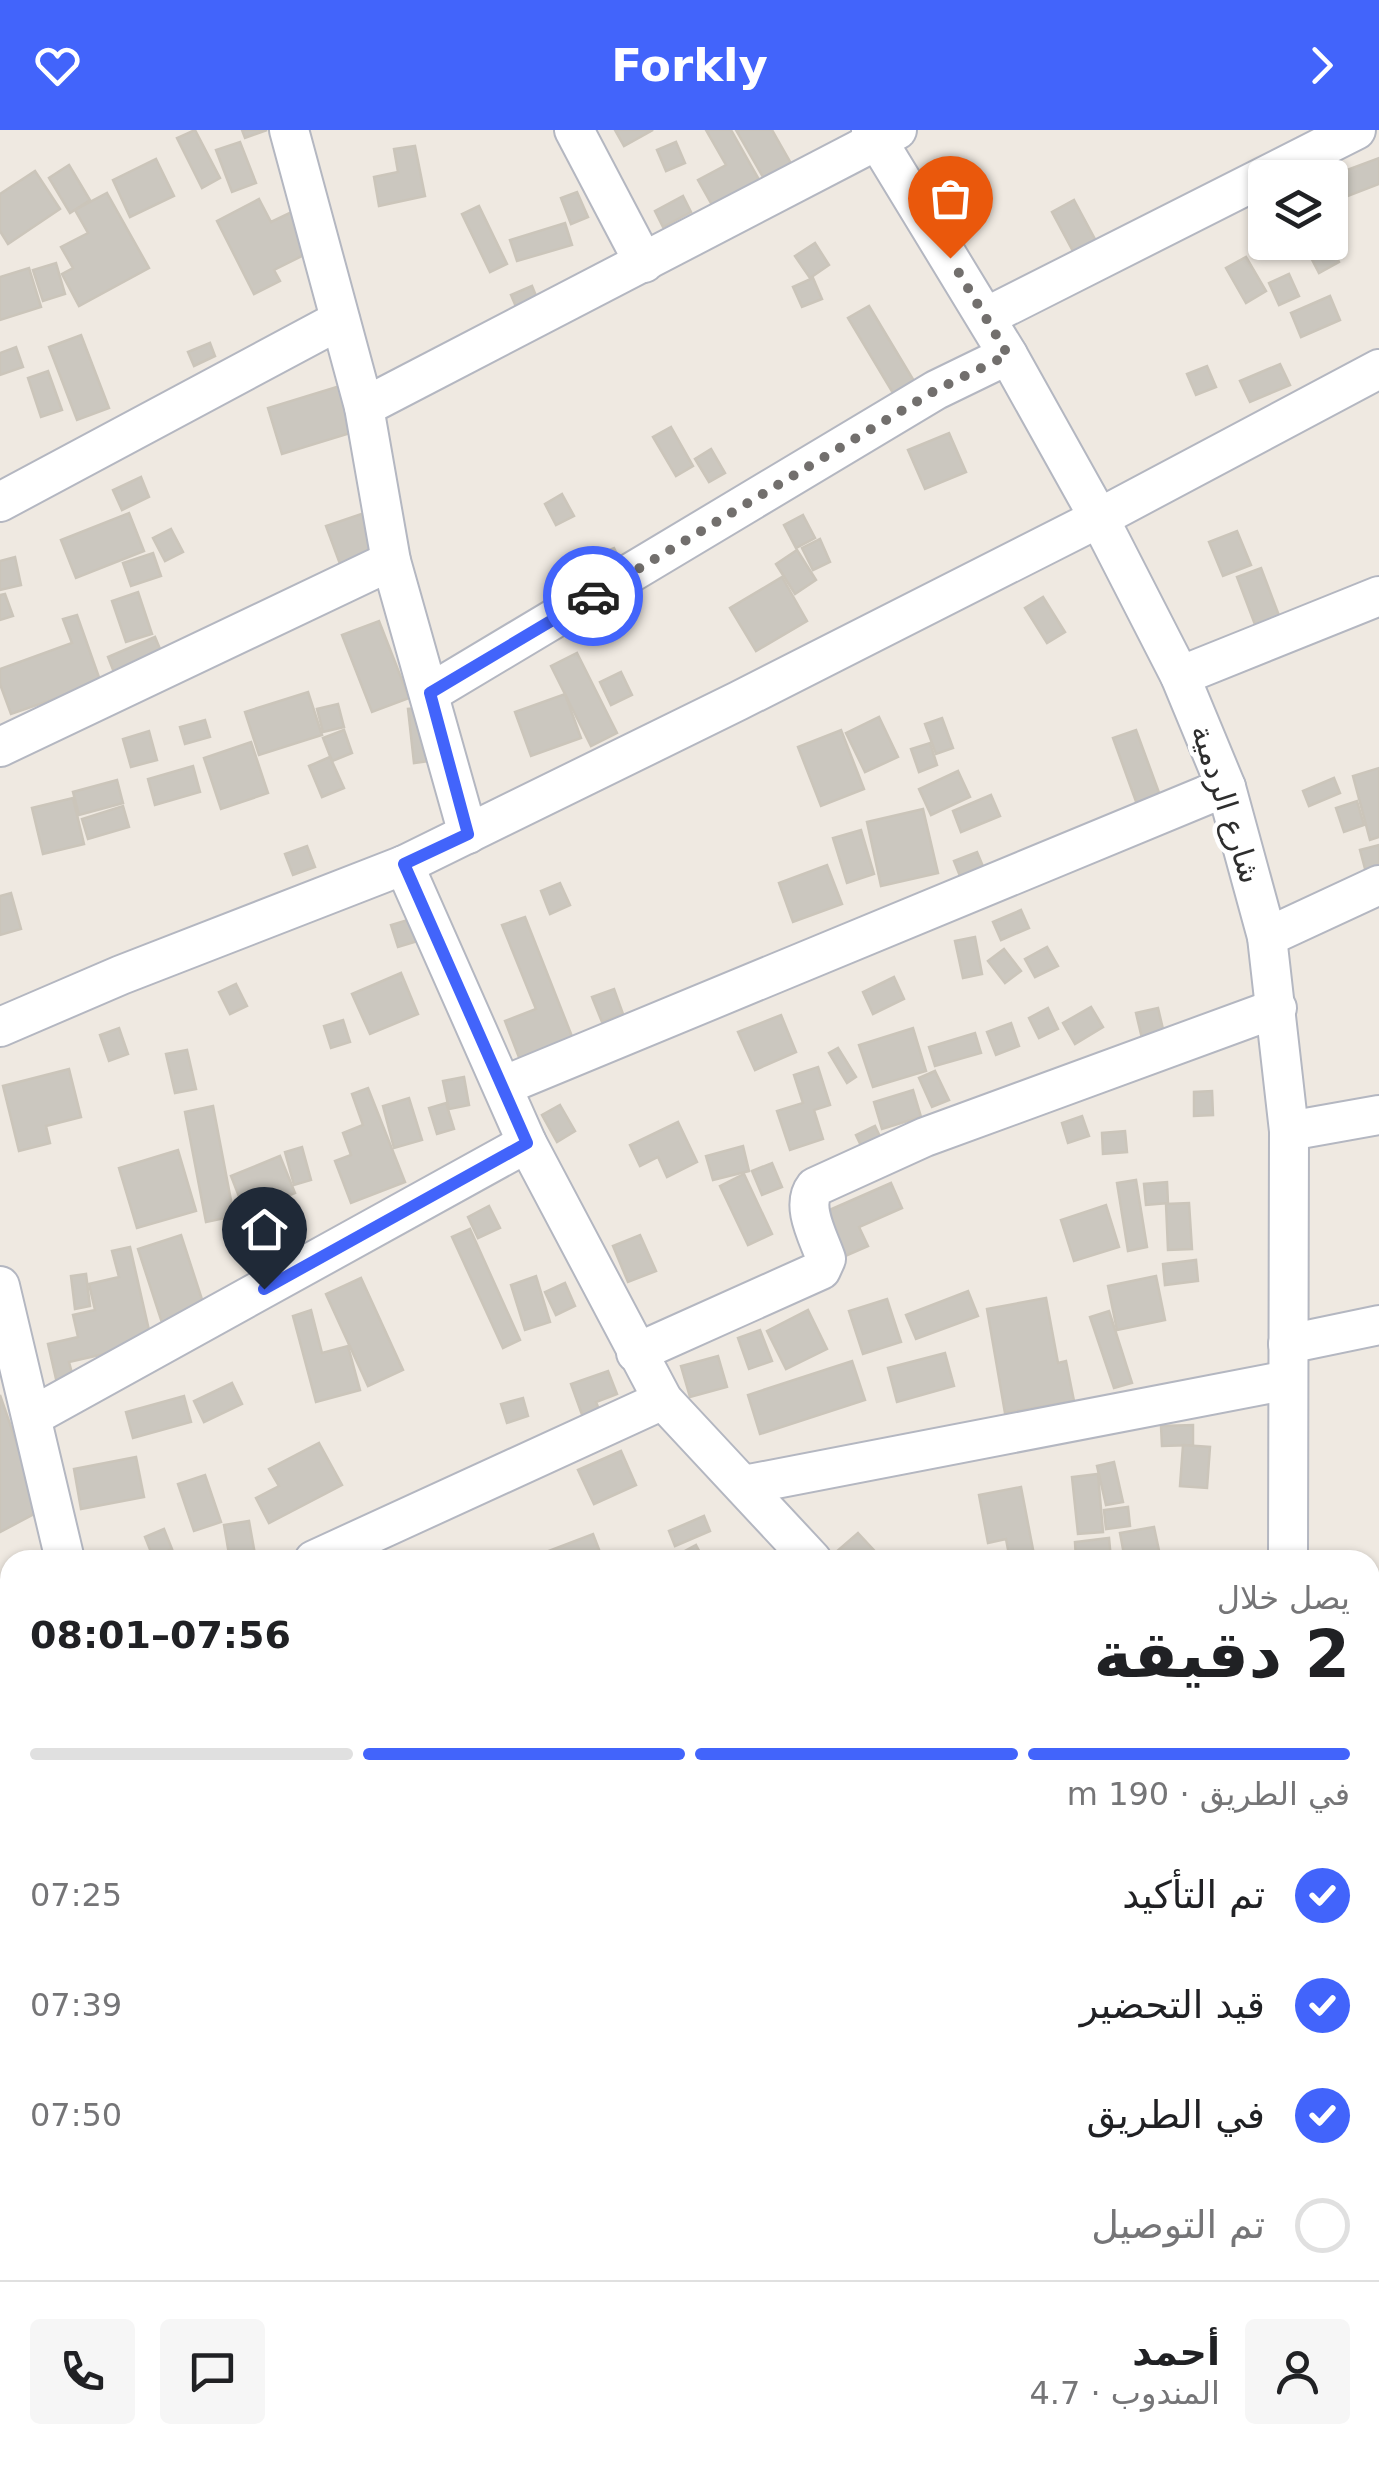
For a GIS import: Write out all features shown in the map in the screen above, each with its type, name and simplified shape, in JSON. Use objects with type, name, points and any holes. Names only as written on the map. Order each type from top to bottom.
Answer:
[{"type":"street","points":[[289,130],[364,407],[391,561],[468,834]]},
{"type":"street","points":[[574,130],[644,263]]},
{"type":"street","points":[[986,317],[1356,130]]},
{"type":"street","points":[[364,407],[644,263],[882,134]]},
{"type":"street","name":"شارع الردمية","points":[[882,134],[1099,518],[1180,676],[1226,788],[1267,937],[1289,1131],[1288,1550]]},
{"type":"street","points":[[0,502],[340,320]]},
{"type":"street","points":[[430,693],[936,390],[1008,355]]},
{"type":"street","points":[[0,1026],[404,864],[468,834],[1099,518],[1379,369]]},
{"type":"street","points":[[0,746],[391,561]]},
{"type":"street","points":[[1180,676],[1379,596]]},
{"type":"street","points":[[504,1086],[1226,788]]},
{"type":"street","points":[[404,864],[527,1143],[636,1352],[664,1400],[803,1550]]},
{"type":"street","points":[[1267,937],[1379,885]]},
{"type":"street","points":[[636,1352],[824,1268],[826,1259],[808,1205],[815,1188],[925,1137],[1277,1008]]},
{"type":"street","points":[[1289,1131],[1379,1115]]},
{"type":"street","points":[[33,1416],[527,1143]]},
{"type":"street","points":[[0,1286],[7,1336],[33,1416],[63,1550]]},
{"type":"street","points":[[744,1485],[1288,1362],[1379,1325]]},
{"type":"street","points":[[336,1550],[664,1400]]},
{"type":"building","points":[[195,130],[220,178],[202,188],[177,138]]},
{"type":"building","points":[[242,130],[267,130],[245,138]]},
{"type":"building","points":[[615,130],[653,130],[624,146]]},
{"type":"building","points":[[706,130],[731,130],[767,194],[720,219],[698,180],[726,165]]},
{"type":"building","points":[[736,130],[772,130],[805,188],[778,203]]},
{"type":"building","points":[[240,142],[256,183],[232,192],[216,150]]},
{"type":"building","points":[[676,142],[685,163],[666,171],[657,150]]},
{"type":"building","points":[[415,146],[425,196],[379,206],[374,177],[398,172],[394,149]]},
{"type":"building","points":[[1379,158],[1379,184],[1348,196],[1348,170]]},
{"type":"building","points":[[156,159],[174,196],[130,217],[113,180]]},
{"type":"building","points":[[69,165],[90,200],[70,213],[49,178]]},
{"type":"building","points":[[35,171],[60,209],[8,244],[0,231],[0,194]]},
{"type":"building","points":[[577,192],[588,217],[571,224],[561,198]]},
{"type":"building","points":[[107,193],[149,268],[79,306],[62,274],[73,268],[61,247],[88,233],[75,210]]},
{"type":"building","points":[[683,196],[691,212],[663,227],[655,211]]},
{"type":"building","points":[[259,199],[271,222],[294,211],[314,250],[274,270],[280,281],[254,294],[217,221]]},
{"type":"building","points":[[1074,200],[1104,256],[1082,268],[1052,212]]},
{"type":"building","points":[[479,206],[507,264],[490,272],[462,214]]},
{"type":"building","points":[[565,223],[572,245],[517,261],[510,240]]},
{"type":"building","points":[[815,243],[829,265],[810,278],[795,256]]},
{"type":"building","points":[[1246,257],[1266,291],[1246,303],[1226,268]]},
{"type":"building","points":[[1312,260],[1338,260],[1339,262],[1319,273]]},
{"type":"building","points":[[56,263],[65,294],[43,301],[33,270]]},
{"type":"building","points":[[29,268],[41,307],[0,320],[0,277]]},
{"type":"building","points":[[1289,274],[1299,296],[1279,305],[1269,283]]},
{"type":"building","points":[[813,278],[822,299],[802,307],[793,287]]},
{"type":"building","points":[[532,286],[543,313],[522,321],[511,295]]},
{"type":"building","points":[[1330,296],[1340,320],[1301,337],[1291,313]]},
{"type":"building","points":[[869,306],[923,396],[902,408],[848,318]]},
{"type":"building","points":[[81,335],[109,408],[77,420],[49,347]]},
{"type":"building","points":[[210,343],[215,356],[194,366],[188,352]]},
{"type":"building","points":[[16,347],[23,367],[0,375],[0,353]]},
{"type":"building","points":[[1280,364],[1290,385],[1250,402],[1240,381]]},
{"type":"building","points":[[1207,366],[1216,387],[1196,395],[1187,374]]},
{"type":"building","points":[[48,371],[62,410],[41,417],[28,378]]},
{"type":"building","points":[[343,385],[357,431],[282,454],[268,408]]},
{"type":"building","points":[[671,427],[693,466],[676,476],[653,437]]},
{"type":"building","points":[[949,433],[966,472],[925,489],[908,450]]},
{"type":"building","points":[[711,449],[725,473],[709,482],[695,459]]},
{"type":"building","points":[[141,477],[149,497],[122,510],[113,490]]},
{"type":"building","points":[[562,494],[574,516],[556,525],[545,504]]},
{"type":"building","points":[[373,510],[390,555],[343,572],[326,526]]},
{"type":"building","points":[[129,513],[144,551],[76,578],[61,540]]},
{"type":"building","points":[[803,515],[815,538],[796,548],[784,525]]},
{"type":"building","points":[[171,529],[183,552],[165,561],[153,538]]},
{"type":"building","points":[[1237,531],[1251,565],[1223,576],[1209,542]]},
{"type":"building","points":[[820,539],[830,562],[813,570],[802,548]]},
{"type":"building","points":[[614,548],[625,571],[603,581],[592,557]]},
{"type":"building","points":[[797,550],[816,580],[795,594],[776,564]]},
{"type":"building","points":[[153,553],[161,576],[131,586],[123,563]]},
{"type":"building","points":[[15,557],[21,585],[0,590],[0,561]]},
{"type":"building","points":[[1261,568],[1289,642],[1265,651],[1237,577]]},
{"type":"building","points":[[782,577],[807,621],[756,651],[730,608]]},
{"type":"building","points":[[138,592],[152,634],[126,642],[112,601]]},
{"type":"building","points":[[5,594],[13,616],[0,620],[0,595]]},
{"type":"building","points":[[1043,597],[1065,632],[1047,643],[1025,608]]},
{"type":"building","points":[[77,615],[101,683],[11,714],[0,684],[0,669],[72,643],[63,619]]},
{"type":"building","points":[[379,621],[409,698],[372,712],[342,635]]},
{"type":"building","points":[[155,637],[165,661],[117,680],[108,657]]},
{"type":"building","points":[[577,653],[617,733],[591,746],[551,666]]},
{"type":"building","points":[[621,672],[632,695],[611,705],[600,682]]},
{"type":"building","points":[[308,692],[322,735],[259,755],[245,712]]},
{"type":"building","points":[[565,694],[581,738],[531,756],[515,712]]},
{"type":"building","points":[[338,704],[344,727],[323,732],[317,709]]},
{"type":"building","points":[[430,707],[437,760],[414,763],[408,709]]},
{"type":"building","points":[[879,717],[898,757],[865,772],[846,733]]},
{"type":"building","points":[[942,718],[953,748],[936,754],[925,724]]},
{"type":"building","points":[[205,720],[210,737],[185,744],[180,727]]},
{"type":"building","points":[[344,730],[352,753],[332,761],[323,738]]},
{"type":"building","points":[[841,730],[864,789],[821,806],[798,747]]},
{"type":"building","points":[[1136,730],[1165,809],[1142,818],[1113,738]]},
{"type":"building","points":[[149,731],[157,760],[131,767],[123,739]]},
{"type":"building","points":[[251,742],[268,793],[221,809],[204,758]]},
{"type":"building","points":[[930,743],[937,765],[919,772],[911,749]]},
{"type":"building","points":[[330,757],[344,788],[322,797],[309,766]]},
{"type":"building","points":[[193,766],[200,792],[155,805],[148,779]]},
{"type":"building","points":[[1379,768],[1379,837],[1370,840],[1353,776]]},
{"type":"building","points":[[958,771],[970,797],[931,815],[919,789]]},
{"type":"building","points":[[1334,778],[1340,793],[1309,806],[1303,791]]},
{"type":"building","points":[[117,780],[123,803],[79,815],[73,792]]},
{"type":"building","points":[[991,795],[1000,816],[961,832],[953,811]]},
{"type":"building","points":[[73,798],[84,844],[43,854],[32,808]]},
{"type":"building","points":[[1357,801],[1364,825],[1344,832],[1336,808]]},
{"type":"building","points":[[123,806],[129,827],[88,839],[82,819]]},
{"type":"building","points":[[923,809],[938,873],[881,886],[867,822]]},
{"type":"building","points":[[861,830],[874,874],[847,883],[833,838]]},
{"type":"building","points":[[1379,845],[1379,893],[1372,895],[1360,850]]},
{"type":"building","points":[[307,846],[315,867],[293,875],[285,854]]},
{"type":"building","points":[[977,852],[987,876],[964,886],[954,861]]},
{"type":"building","points":[[827,865],[842,904],[793,922],[779,883]]},
{"type":"building","points":[[560,883],[570,905],[550,914],[541,891]]},
{"type":"building","points":[[11,893],[21,929],[0,935],[0,896]]},
{"type":"building","points":[[1021,910],[1029,928],[1001,940],[993,922]]},
{"type":"building","points":[[525,917],[575,1044],[522,1065],[505,1021],[536,1009],[502,925]]},
{"type":"building","points":[[411,919],[418,941],[398,947],[391,925]]},
{"type":"building","points":[[975,937],[982,974],[963,978],[955,941]]},
{"type":"building","points":[[1047,947],[1058,966],[1035,977],[1025,959]]},
{"type":"building","points":[[1004,949],[1021,971],[1005,983],[988,961]]},
{"type":"building","points":[[401,973],[418,1014],[370,1034],[352,994]]},
{"type":"building","points":[[894,977],[904,999],[873,1014],[863,992]]},
{"type":"building","points":[[236,984],[247,1006],[230,1014],[219,992]]},
{"type":"building","points":[[614,989],[623,1014],[602,1022],[592,997]]},
{"type":"building","points":[[1091,1007],[1103,1027],[1075,1044],[1063,1023]]},
{"type":"building","points":[[1048,1008],[1058,1029],[1039,1038],[1029,1018]]},
{"type":"building","points":[[1158,1008],[1167,1046],[1145,1051],[1136,1013]]},
{"type":"building","points":[[781,1015],[796,1052],[755,1070],[738,1032]]},
{"type":"building","points":[[343,1020],[350,1042],[331,1048],[324,1026]]},
{"type":"building","points":[[1011,1023],[1019,1046],[996,1055],[987,1032]]},
{"type":"building","points":[[119,1028],[128,1054],[109,1061],[100,1035]]},
{"type":"building","points":[[913,1028],[926,1071],[873,1087],[859,1045]]},
{"type":"building","points":[[975,1033],[981,1053],[935,1066],[929,1047]]},
{"type":"building","points":[[838,1048],[856,1077],[847,1083],[829,1053]]},
{"type":"building","points":[[187,1050],[196,1089],[175,1093],[166,1054]]},
{"type":"building","points":[[818,1067],[830,1105],[814,1110],[823,1139],[790,1150],[777,1111],[803,1103],[794,1075]]},
{"type":"building","points":[[69,1069],[81,1117],[46,1126],[50,1143],[19,1151],[3,1086]]},
{"type":"building","points":[[935,1071],[949,1100],[932,1107],[919,1078]]},
{"type":"building","points":[[464,1077],[469,1105],[449,1109],[443,1081]]},
{"type":"building","points":[[368,1088],[405,1182],[351,1203],[335,1161],[351,1155],[343,1133],[363,1125],[352,1094]]},
{"type":"building","points":[[913,1090],[921,1117],[882,1129],[874,1102]]},
{"type":"building","points":[[1212,1091],[1213,1115],[1194,1116],[1194,1092]]},
{"type":"building","points":[[409,1098],[422,1140],[394,1148],[383,1106]]},
{"type":"building","points":[[446,1103],[454,1129],[437,1134],[429,1108]]},
{"type":"building","points":[[560,1105],[575,1131],[557,1142],[542,1115]]},
{"type":"building","points":[[213,1106],[234,1216],[206,1222],[185,1112]]},
{"type":"building","points":[[1082,1116],[1089,1136],[1068,1143],[1062,1123]]},
{"type":"building","points":[[678,1122],[697,1162],[667,1177],[658,1157],[640,1166],[630,1145]]},
{"type":"building","points":[[875,1126],[884,1145],[865,1154],[856,1135]]},
{"type":"building","points":[[1125,1131],[1127,1152],[1103,1154],[1102,1133]]},
{"type":"building","points":[[743,1146],[749,1171],[713,1180],[706,1156]]},
{"type":"building","points":[[302,1147],[311,1180],[294,1185],[285,1152]]},
{"type":"building","points":[[178,1150],[196,1211],[137,1228],[119,1168]]},
{"type":"building","points":[[280,1156],[295,1193],[245,1212],[231,1176]]},
{"type":"building","points":[[772,1163],[782,1187],[762,1195],[752,1171]]},
{"type":"building","points":[[744,1174],[772,1234],[748,1245],[720,1186]]},
{"type":"building","points":[[1136,1180],[1147,1247],[1128,1251],[1117,1183]]},
{"type":"building","points":[[1167,1182],[1168,1203],[1146,1205],[1144,1184]]},
{"type":"building","points":[[891,1183],[902,1208],[859,1227],[868,1246],[845,1256],[825,1212]]},
{"type":"building","points":[[1189,1203],[1192,1249],[1168,1250],[1166,1204]]},
{"type":"building","points":[[1106,1205],[1119,1247],[1074,1261],[1061,1220]]},
{"type":"building","points":[[489,1206],[500,1228],[478,1238],[468,1217]]},
{"type":"building","points":[[470,1229],[520,1340],[503,1348],[452,1237]]},
{"type":"building","points":[[181,1235],[209,1321],[166,1335],[138,1249]]},
{"type":"building","points":[[640,1235],[656,1271],[628,1282],[613,1246]]},
{"type":"building","points":[[130,1247],[154,1352],[106,1364],[104,1354],[69,1362],[76,1388],[59,1392],[48,1344],[78,1337],[73,1315],[95,1310],[89,1284],[119,1277],[112,1251]]},
{"type":"building","points":[[1196,1260],[1198,1281],[1165,1285],[1163,1264]]},
{"type":"building","points":[[86,1274],[90,1306],[75,1309],[71,1276]]},
{"type":"building","points":[[536,1276],[550,1322],[525,1330],[511,1285]]},
{"type":"building","points":[[1156,1276],[1165,1320],[1117,1330],[1108,1286]]},
{"type":"building","points":[[361,1278],[403,1370],[368,1386],[326,1294]]},
{"type":"building","points":[[565,1283],[575,1306],[556,1315],[545,1292]]},
{"type":"building","points":[[968,1291],[978,1316],[916,1339],[906,1315]]},
{"type":"building","points":[[1046,1298],[1058,1363],[1066,1361],[1074,1401],[1005,1413],[987,1309]]},
{"type":"building","points":[[887,1299],[901,1342],[863,1354],[849,1311]]},
{"type":"building","points":[[311,1310],[322,1353],[348,1346],[360,1390],[316,1402],[293,1316]]},
{"type":"building","points":[[808,1310],[827,1349],[786,1369],[767,1331]]},
{"type":"building","points":[[1109,1311],[1132,1383],[1114,1388],[1090,1317]]},
{"type":"building","points":[[760,1330],[772,1361],[749,1369],[738,1338]]},
{"type":"building","points":[[945,1353],[954,1386],[897,1402],[888,1368]]},
{"type":"building","points":[[718,1356],[727,1387],[690,1397],[681,1366]]},
{"type":"building","points":[[852,1361],[865,1400],[760,1434],[748,1395]]},
{"type":"building","points":[[608,1371],[617,1394],[596,1402],[602,1417],[585,1423],[571,1384]]},
{"type":"building","points":[[232,1383],[242,1404],[204,1422],[194,1401]]},
{"type":"building","points":[[0,1395],[40,1511],[0,1532]]},
{"type":"building","points":[[184,1396],[191,1422],[133,1438],[126,1412]]},
{"type":"building","points":[[523,1398],[528,1416],[507,1423],[501,1404]]},
{"type":"building","points":[[1193,1425],[1193,1445],[1162,1446],[1161,1426]]},
{"type":"building","points":[[319,1443],[342,1485],[269,1523],[256,1498],[279,1486],[269,1469]]},
{"type":"building","points":[[1183,1445],[1210,1447],[1207,1488],[1180,1486]]},
{"type":"building","points":[[621,1451],[636,1485],[594,1504],[578,1470]]},
{"type":"building","points":[[136,1457],[144,1497],[81,1509],[74,1469]]},
{"type":"building","points":[[1114,1462],[1123,1502],[1106,1505],[1097,1466]]},
{"type":"building","points":[[1098,1474],[1103,1532],[1078,1534],[1072,1477]]},
{"type":"building","points":[[205,1475],[221,1522],[194,1531],[178,1484]]},
{"type":"building","points":[[1021,1487],[1033,1550],[1008,1550],[1006,1539],[988,1543],[979,1495]]},
{"type":"building","points":[[1128,1507],[1130,1526],[1106,1529],[1104,1510]]},
{"type":"building","points":[[704,1516],[710,1531],[675,1546],[669,1531]]},
{"type":"building","points":[[249,1521],[254,1550],[228,1550],[224,1525]]},
{"type":"building","points":[[1154,1527],[1159,1550],[1123,1550],[1120,1533]]},
{"type":"building","points":[[164,1529],[172,1549],[150,1550],[145,1537]]},
{"type":"building","points":[[858,1533],[874,1550],[839,1550]]},
{"type":"building","points":[[593,1534],[599,1550],[551,1550]]},
{"type":"building","points":[[1109,1538],[1110,1550],[1075,1550],[1075,1542]]},
{"type":"way so far","points":[[593,596],[936,390],[1008,355],[950,258]]},
{"type":"route","points":[[264,1289],[527,1143],[404,864],[468,834],[430,693],[593,596]]}]
